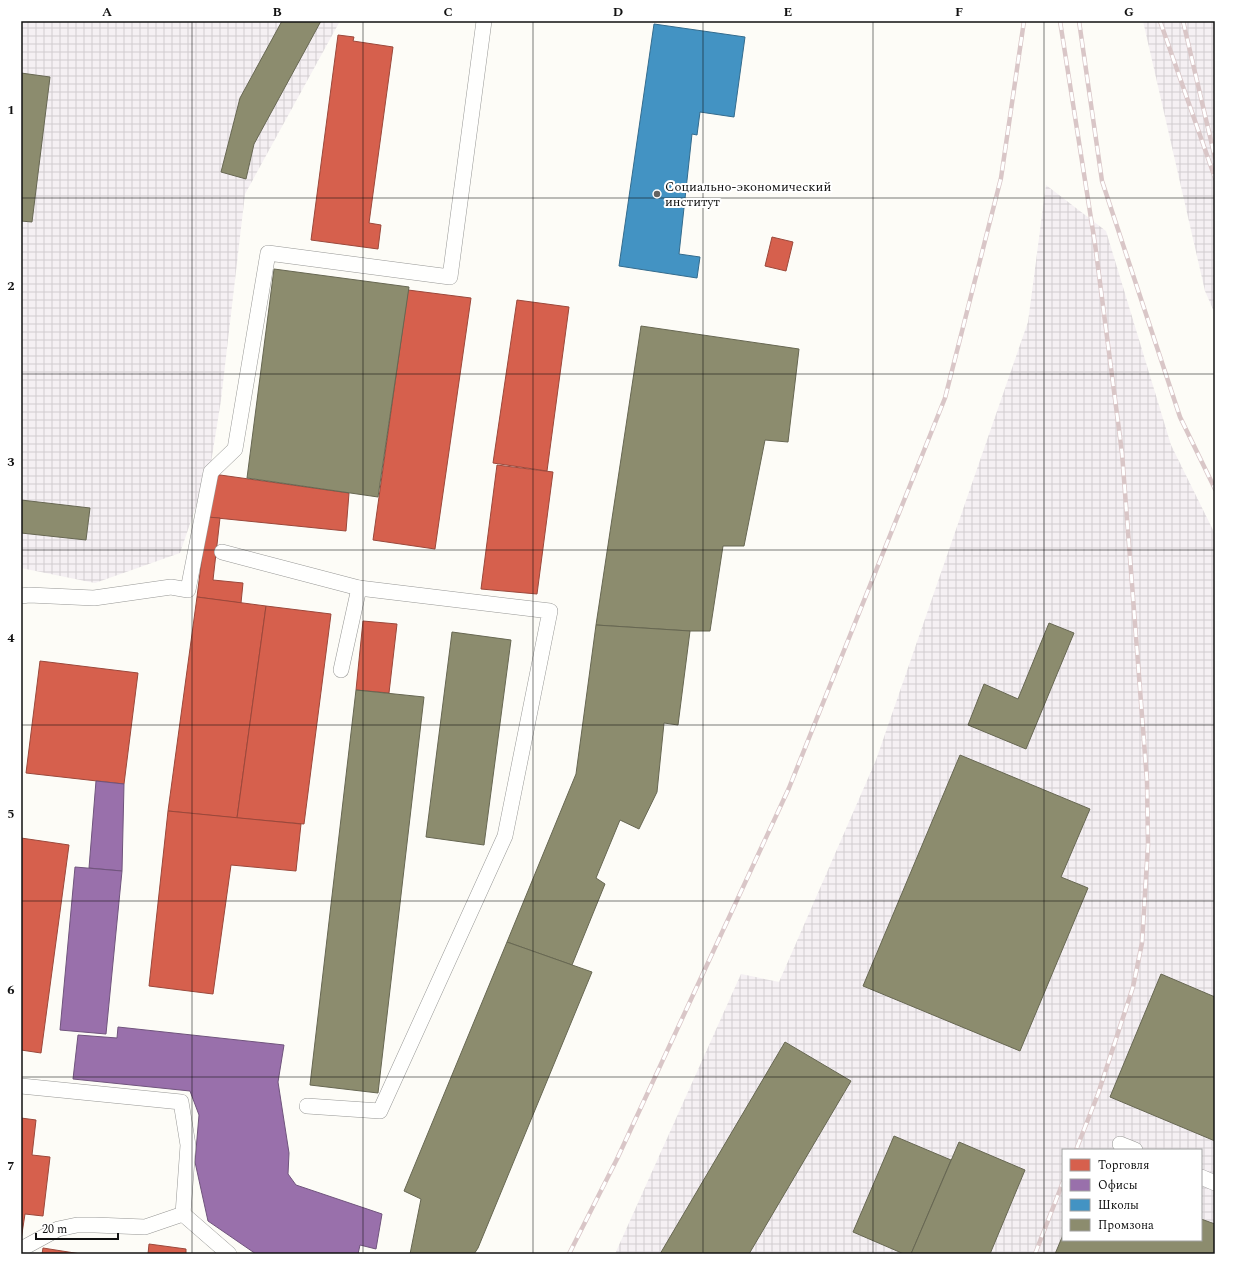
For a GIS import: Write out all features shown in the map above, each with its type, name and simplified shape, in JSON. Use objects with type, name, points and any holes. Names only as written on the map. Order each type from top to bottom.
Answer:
[{"type":"lane","points":[[21,596],[29,595],[94,598],[171,587],[188,590],[211,472],[235,449],[268,253],[450,277],[484,21]]},
{"type":"lane","points":[[222,552],[360,588],[550,611],[505,836],[380,1111],[307,1106]]},
{"type":"lane","points":[[341,670],[360,588]]},
{"type":"lane","points":[[21,1086],[180,1102],[188,1145],[183,1214]]},
{"type":"lane","points":[[1120,1144],[1132,1149]]},
{"type":"lane","points":[[1202,1177],[1215,1183]]},
{"type":"lane","points":[[21,1248],[58,1229],[95,1225],[145,1227],[183,1214]]},
{"type":"lane","points":[[183,1214],[229,1254]]},
{"type":"shaded area","points":[[21,21],[340,21],[245,194],[221,400],[211,463],[180,553],[95,583],[21,568]]},
{"type":"shaded area","points":[[1143,21],[1215,21],[1215,314],[1205,291]]},
{"type":"shaded area","points":[[1046,185],[1106,231],[1171,445],[1215,534],[1215,1254],[615,1254],[741,974],[779,982],[876,760],[1028,322]]},
{"type":"building: Торговля","points":[[338,35],[354,37],[353,41],[393,47],[369,223],[381,225],[378,249],[311,240]]},
{"type":"building: Торговля","points":[[772,237],[793,242],[786,271],[765,266]]},
{"type":"building: Торговля","points":[[408,290],[471,298],[435,549],[373,540]]},
{"type":"building: Торговля","points":[[517,300],[569,307],[547,471],[493,463]]},
{"type":"building: Торговля","points":[[497,465],[553,472],[537,594],[481,589]]},
{"type":"building: Торговля","points":[[213,474],[349,493],[346,531],[207,517]]},
{"type":"building: Торговля","points":[[207,517],[220,518],[213,580],[243,583],[241,603],[197,597]]},
{"type":"building: Торговля","points":[[197,597],[266,606],[237,818],[168,811]]},
{"type":"building: Торговля","points":[[266,606],[331,614],[304,824],[237,818]]},
{"type":"building: Торговля","points":[[363,621],[397,624],[389,693],[356,690]]},
{"type":"building: Торговля","points":[[40,661],[138,673],[124,784],[26,773]]},
{"type":"building: Торговля","points":[[168,811],[301,824],[296,871],[231,865],[213,994],[149,986]]},
{"type":"building: Торговля","points":[[21,838],[69,845],[41,1053],[21,1050]]},
{"type":"building: Торговля","points":[[21,1118],[36,1120],[32,1155],[50,1157],[43,1216],[25,1214],[21,1240]]},
{"type":"building: Торговля","points":[[149,1244],[186,1249],[186,1254],[148,1254]]},
{"type":"building: Торговля","points":[[43,1248],[81,1254],[42,1254]]},
{"type":"building: Офисы","points":[[96,781],[124,784],[122,871],[89,868]]},
{"type":"building: Офисы","points":[[75,867],[122,871],[106,1034],[60,1030]]},
{"type":"building: Офисы","points":[[118,1027],[284,1045],[278,1082],[289,1153],[288,1174],[296,1185],[382,1214],[376,1249],[360,1245],[358,1254],[256,1254],[208,1221],[195,1162],[199,1115],[190,1091],[73,1079],[78,1035],[117,1038]]},
{"type":"building: Школы","name":"Социально-экономический институт","points":[[654,24],[745,37],[734,117],[700,112],[697,135],[692,134],[679,254],[700,257],[697,278],[619,266]]},
{"type":"building: Промзона","points":[[282,21],[321,21],[254,144],[246,179],[221,172],[240,98]]},
{"type":"building: Промзона","points":[[21,73],[50,77],[32,222],[21,221]]},
{"type":"building: Промзона","points":[[274,269],[409,287],[378,497],[247,478]]},
{"type":"building: Промзона","points":[[641,326],[799,349],[788,442],[765,440],[744,546],[723,546],[710,631],[596,625]]},
{"type":"building: Промзона","points":[[21,500],[90,508],[86,540],[21,533]]},
{"type":"building: Промзона","points":[[1049,623],[1074,633],[1026,749],[968,725],[984,684],[1018,699]]},
{"type":"building: Промзона","points":[[596,625],[690,631],[678,725],[664,723],[657,792],[639,829],[620,820],[596,878],[605,884],[572,965],[507,942],[576,774]]},
{"type":"building: Промзона","points":[[452,632],[511,640],[484,845],[426,837]]},
{"type":"building: Промзона","points":[[356,690],[424,697],[378,1093],[310,1085]]},
{"type":"building: Промзона","points":[[960,755],[1090,809],[1061,877],[1088,888],[1020,1051],[863,986]]},
{"type":"building: Промзона","points":[[507,942],[592,972],[478,1248],[474,1254],[410,1254],[421,1199],[404,1191]]},
{"type":"building: Промзона","points":[[1161,974],[1215,997],[1215,1141],[1110,1097]]},
{"type":"building: Промзона","points":[[785,1042],[851,1081],[749,1254],[660,1254]]},
{"type":"building: Промзона","points":[[894,1136],[951,1160],[911,1254],[904,1254],[853,1232]]},
{"type":"building: Промзона","points":[[959,1142],[1025,1170],[990,1254],[911,1254]]},
{"type":"building: Промзона","points":[[1202,1219],[1215,1224],[1215,1254],[1055,1254],[1062,1237],[1062,1241],[1202,1241]]},
{"type":"railway","points":[[569,1254],[617,1159],[789,788],[945,398],[1001,178],[1024,21]]},
{"type":"railway","points":[[1060,21],[1095,244],[1122,453],[1147,781],[1148,845],[1142,943],[1133,987],[1098,1094],[1076,1149]]},
{"type":"railway","points":[[1079,21],[1102,181],[1180,417],[1215,489]]},
{"type":"railway","points":[[1160,21],[1215,178]]},
{"type":"railway","points":[[1183,21],[1215,158]]},
{"type":"railway","points":[[1035,1254],[1062,1185]]},
{"type":"place","name":"Социально-экономический институт","points":[[657,194]]}]
